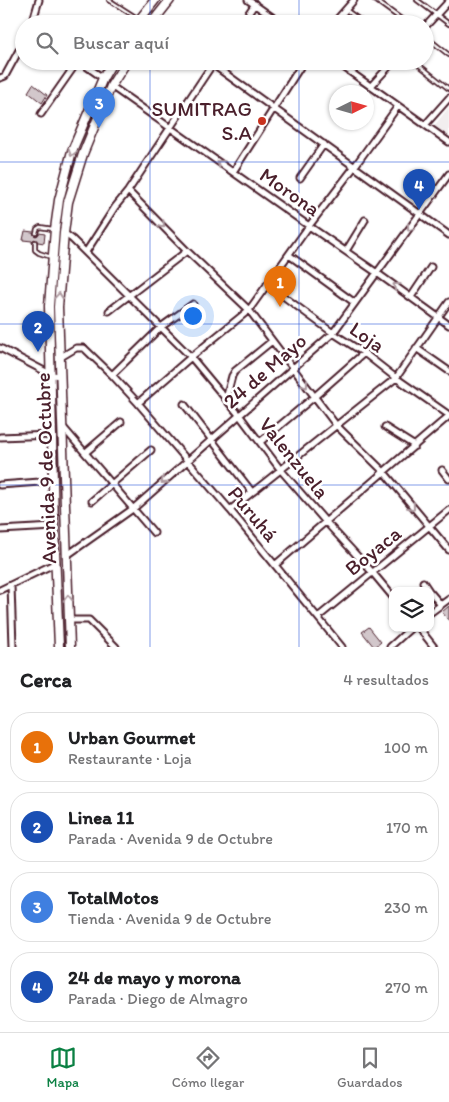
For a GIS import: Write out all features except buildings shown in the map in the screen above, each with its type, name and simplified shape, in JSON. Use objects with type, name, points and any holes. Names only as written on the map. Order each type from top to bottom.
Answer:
[{"type":"main road","points":[[143,15],[155,0]]},
{"type":"main road","points":[[159,15],[170,0]]},
{"type":"main road","name":"Avenida 9 de Octubre","points":[[60,647],[54,527],[49,306],[55,229],[72,150],[108,70]]},
{"type":"main road","name":"Avenida 9 de Octubre","points":[[70,647],[58,307],[64,233],[68,202],[83,154],[111,86],[121,70]]},
{"type":"street","points":[[35,15],[39,0]]},
{"type":"street","points":[[248,0],[270,15]]},
{"type":"street","points":[[341,15],[354,0]]},
{"type":"street","points":[[436,15],[449,1]]},
{"type":"street","points":[[247,15],[255,4]]},
{"type":"street","points":[[0,78],[5,76],[15,58]]},
{"type":"street","points":[[41,114],[72,70]]},
{"type":"street","points":[[91,70],[103,78]]},
{"type":"street","points":[[86,252],[115,207],[128,191],[206,70]]},
{"type":"street","points":[[222,70],[449,236]]},
{"type":"street","points":[[233,172],[298,70]]},
{"type":"street","points":[[349,70],[370,85]]},
{"type":"street","points":[[372,85],[386,70]]},
{"type":"street","name":"Morona","points":[[111,86],[309,226],[378,272],[449,325]]},
{"type":"street","points":[[374,88],[449,142]]},
{"type":"street","points":[[424,125],[449,98]]},
{"type":"street","points":[[138,403],[249,310],[398,106]]},
{"type":"street","points":[[300,178],[324,144]]},
{"type":"street","name":"24 de Mayo","points":[[66,556],[134,508],[333,333],[449,174]]},
{"type":"street","points":[[128,191],[249,310],[336,426],[384,472],[449,550]]},
{"type":"street","points":[[346,251],[366,220]]},
{"type":"street","name":"Valenzuela","points":[[64,233],[86,252],[191,357],[240,416],[280,469],[389,592]]},
{"type":"street","points":[[109,312],[187,251]]},
{"type":"street","points":[[289,255],[355,303]]},
{"type":"street","points":[[411,297],[431,267]]},
{"type":"street","name":"Loja","points":[[267,284],[449,416]]},
{"type":"street","points":[[230,510],[396,378],[449,302]]},
{"type":"street","points":[[112,375],[161,327],[193,304]]},
{"type":"street","points":[[226,399],[235,370],[272,341]]},
{"type":"street","name":"Puruhá","points":[[61,357],[76,348],[84,348],[112,375],[230,510],[342,647]]},
{"type":"street","points":[[416,348],[449,371]]},
{"type":"street","points":[[0,349],[52,374],[61,376]]},
{"type":"street","points":[[260,442],[364,353]]},
{"type":"street","points":[[184,404],[213,439],[252,492]]},
{"type":"street","points":[[275,565],[449,416]]},
{"type":"street","points":[[86,452],[121,422]]},
{"type":"street","points":[[62,426],[154,533]]},
{"type":"street","points":[[385,427],[415,446]]},
{"type":"street","points":[[0,437],[52,435]]},
{"type":"street","points":[[92,500],[151,450]]},
{"type":"street","points":[[442,470],[449,479]]},
{"type":"street","points":[[0,485],[53,481]]},
{"type":"street","name":"Boyaca","points":[[318,617],[449,510]]},
{"type":"street","points":[[0,530],[54,527]]},
{"type":"street","points":[[0,590],[56,563]]},
{"type":"street","points":[[423,582],[427,587]]},
{"type":"street","points":[[11,585],[13,647]]},
{"type":"street","points":[[434,597],[440,605]]},
{"type":"street","points":[[434,610],[449,599]]},
{"type":"street","points":[[69,620],[89,620],[116,647]]},
{"type":"street","points":[[390,647],[407,632]]},
{"type":"street","points":[[422,632],[434,647]]},
{"type":"lane","points":[[109,0],[128,15]]},
{"type":"lane","points":[[375,0],[396,15]]},
{"type":"lane","points":[[417,0],[449,24]]},
{"type":"lane","points":[[346,10],[353,15]]},
{"type":"lane","points":[[434,43],[449,55]]},
{"type":"lane","points":[[425,70],[449,89]]},
{"type":"lane","points":[[36,233],[37,228],[40,227],[55,229]]},
{"type":"lane","points":[[35,242],[35,250],[53,257]]},
{"type":"shaded area","points":[[449,107],[449,136],[434,126]]},
{"type":"place","name":"SUMITRAG S.A","points":[[262,121]]},
{"type":"place","name":"TotalMotos","points":[[99,128]]},
{"type":"place","name":"24 de mayo y morona","points":[[419,210]]},
{"type":"place","name":"Urban Gourmet","points":[[280,307]]},
{"type":"place","name":"Linea 11","points":[[38,352]]}]
